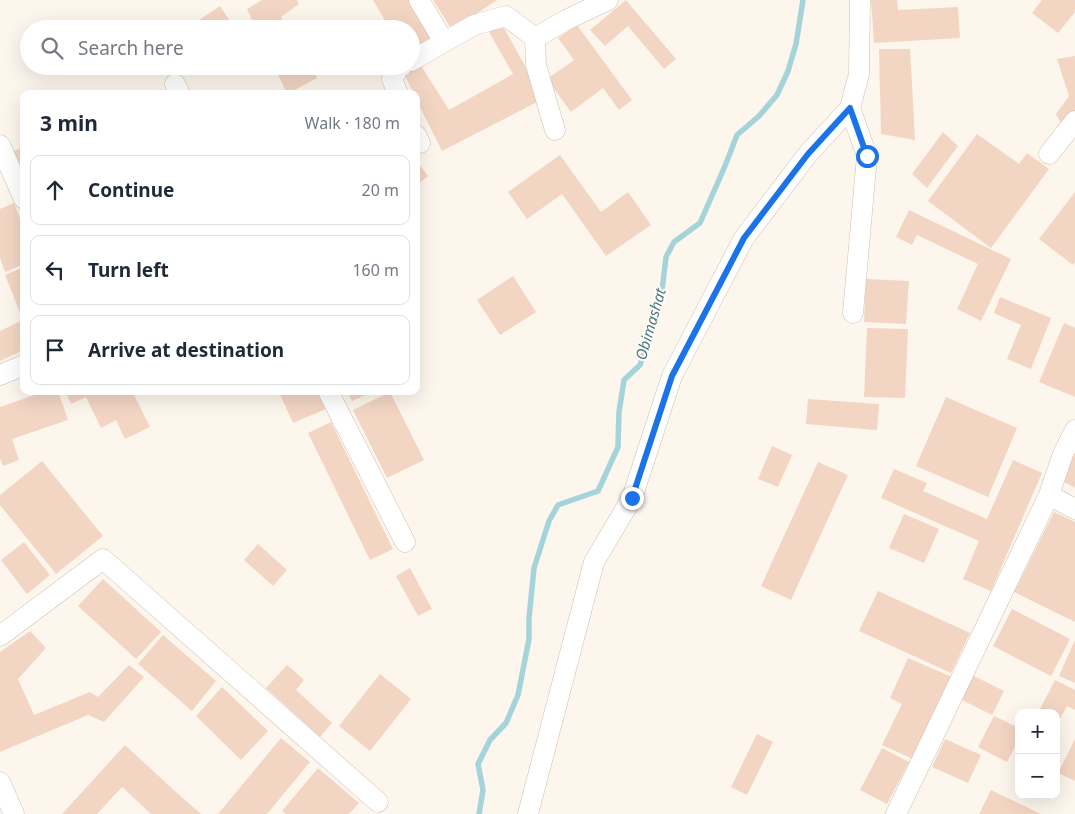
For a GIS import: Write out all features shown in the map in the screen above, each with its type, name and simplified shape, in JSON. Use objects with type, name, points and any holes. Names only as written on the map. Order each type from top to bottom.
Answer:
[{"type":"street","points":[[418,0],[444,42]]},
{"type":"street","points":[[535,38],[566,20],[608,0]]},
{"type":"street","points":[[528,814],[594,562],[632,498],[672,376],[744,238],[808,154],[850,108],[859,74],[860,0]]},
{"type":"street","points":[[420,56],[474,25],[510,8],[535,38],[536,65],[555,130]]},
{"type":"street","points":[[395,75],[392,79],[396,90]]},
{"type":"street","points":[[850,108],[867,156],[852,313]]},
{"type":"street","points":[[1049,154],[1075,121]]},
{"type":"street","points":[[0,145],[20,191]]},
{"type":"street","points":[[0,375],[20,367]]},
{"type":"street","points":[[330,395],[405,542]]},
{"type":"street","points":[[896,814],[1048,495],[1063,454],[1075,430]]},
{"type":"street","points":[[1048,495],[1075,509]]},
{"type":"street","points":[[0,636],[103,559],[378,802]]},
{"type":"street","points":[[0,782],[14,814]]},
{"type":"building","points":[[262,0],[297,0],[299,4],[281,17],[283,20],[252,20],[247,9]]},
{"type":"building","points":[[373,0],[414,0],[437,37],[420,46],[420,20],[385,20]]},
{"type":"building","points":[[433,0],[497,0],[452,30]]},
{"type":"building","points":[[626,0],[676,59],[664,69],[628,26],[605,46],[590,30]]},
{"type":"building","points":[[871,0],[897,0],[898,10],[958,7],[960,38],[874,43]]},
{"type":"building","points":[[1042,0],[1075,0],[1075,12],[1058,33],[1032,13]]},
{"type":"building","points":[[220,6],[229,20],[199,20]]},
{"type":"building","points":[[502,24],[543,99],[442,151],[420,107],[420,90],[412,90],[404,75],[420,75],[420,64],[449,110],[513,74],[489,32]]},
{"type":"building","points":[[577,25],[632,100],[619,110],[603,88],[571,112],[547,79],[574,60],[558,38]]},
{"type":"building","points":[[879,49],[910,49],[915,140],[881,134]]},
{"type":"building","points":[[1075,56],[1075,110],[1062,125],[1056,114],[1069,96],[1057,59]]},
{"type":"building","points":[[278,75],[315,75],[317,78],[294,90],[285,90]]},
{"type":"building","points":[[943,132],[958,146],[927,188],[912,174]]},
{"type":"building","points":[[977,134],[1019,164],[1027,153],[1049,169],[991,248],[928,201]]},
{"type":"building","points":[[20,149],[20,167],[14,151]]},
{"type":"building","points":[[560,155],[601,212],[628,192],[651,225],[606,256],[562,194],[527,219],[508,192]]},
{"type":"building","points":[[420,165],[428,176],[420,183]]},
{"type":"building","points":[[1075,192],[1075,262],[1073,265],[1039,239]]},
{"type":"building","points":[[14,203],[20,219],[20,266],[5,272],[0,258],[0,209]]},
{"type":"building","points":[[909,210],[1011,259],[981,321],[957,309],[978,264],[917,235],[912,245],[896,237]]},
{"type":"building","points":[[20,269],[20,312],[5,275]]},
{"type":"building","points":[[513,276],[536,312],[500,335],[477,300]]},
{"type":"building","points":[[866,279],[909,281],[906,324],[864,322]]},
{"type":"building","points":[[1000,297],[1051,318],[1031,369],[1007,359],[1021,325],[994,313]]},
{"type":"building","points":[[20,321],[20,352],[0,361],[0,331]]},
{"type":"building","points":[[1064,323],[1075,328],[1075,397],[1039,382]]},
{"type":"building","points":[[867,328],[908,329],[905,398],[864,397]]},
{"type":"building","points":[[34,395],[59,395],[68,420],[12,439],[19,460],[3,466],[0,458],[0,407]]},
{"type":"building","points":[[67,395],[134,395],[150,427],[125,439],[116,420],[101,428],[86,397],[71,404]]},
{"type":"building","points":[[280,395],[320,395],[326,409],[293,423]]},
{"type":"building","points":[[349,395],[365,395],[352,401]]},
{"type":"building","points":[[384,395],[392,395],[424,460],[387,478],[353,410]]},
{"type":"building","points":[[946,397],[1017,428],[988,497],[916,466]]},
{"type":"building","points":[[808,399],[879,404],[877,430],[806,424]]},
{"type":"building","points":[[331,422],[393,549],[370,560],[308,433]]},
{"type":"building","points":[[772,446],[792,455],[778,487],[758,479]]},
{"type":"building","points":[[1075,447],[1075,488],[1061,480]]},
{"type":"building","points":[[1013,460],[1042,473],[991,591],[963,579],[979,541],[881,498],[894,469],[927,483],[923,491],[987,519]]},
{"type":"building","points":[[42,461],[103,536],[56,574],[0,505],[0,495]]},
{"type":"building","points":[[818,462],[848,475],[791,600],[761,586]]},
{"type":"building","points":[[1054,512],[1075,522],[1075,622],[1014,592]]},
{"type":"building","points":[[904,514],[939,529],[924,563],[889,548]]},
{"type":"building","points":[[24,542],[50,575],[27,594],[1,560]]},
{"type":"building","points":[[258,544],[287,570],[273,586],[244,560]]},
{"type":"building","points":[[410,568],[432,609],[418,616],[396,576]]},
{"type":"building","points":[[103,579],[161,632],[136,659],[78,606]]},
{"type":"building","points":[[878,591],[970,633],[951,673],[859,631]]},
{"type":"building","points":[[1012,609],[1070,639],[1051,676],[993,646]]},
{"type":"building","points":[[30,631],[46,648],[18,679],[34,715],[90,692],[98,697],[129,665],[144,677],[104,722],[88,715],[0,752],[0,652]]},
{"type":"building","points":[[163,635],[216,681],[192,711],[138,664]]},
{"type":"building","points":[[1075,640],[1075,683],[1059,676]]},
{"type":"building","points":[[908,658],[952,677],[913,759],[882,745],[902,704],[890,698]]},
{"type":"building","points":[[287,665],[304,680],[296,690],[332,723],[320,737],[266,688]]},
{"type":"building","points":[[380,674],[411,699],[370,751],[339,726]]},
{"type":"building","points":[[972,675],[1004,691],[992,715],[960,699]]},
{"type":"building","points":[[1055,680],[1075,690],[1075,710],[1067,706],[1060,719],[1060,709],[1040,709]]},
{"type":"building","points":[[222,687],[268,731],[241,760],[196,716]]},
{"type":"building","points":[[994,716],[1015,726],[1015,747],[1007,762],[978,747]]},
{"type":"building","points":[[757,734],[773,742],[747,795],[731,787]]},
{"type":"building","points":[[281,738],[310,762],[267,814],[218,814]]},
{"type":"building","points":[[945,739],[981,755],[968,783],[932,767]]},
{"type":"building","points":[[1075,739],[1075,781],[1060,774],[1060,769]]},
{"type":"building","points":[[125,745],[201,814],[151,814],[122,787],[97,814],[62,814]]},
{"type":"building","points":[[882,748],[909,762],[887,804],[860,790]]},
{"type":"building","points":[[318,768],[359,803],[349,814],[286,814],[282,811]]},
{"type":"building","points":[[991,790],[1041,814],[979,814]]},
{"type":"waterway","name":"Obimashat","points":[[479,814],[483,790],[478,764],[490,740],[506,723],[518,695],[529,639],[534,568],[549,521],[558,505],[598,491],[618,447],[619,412],[624,380],[640,365],[661,299],[666,257],[674,242],[700,223],[737,135],[759,116],[777,95],[788,71],[796,44],[803,0]]},
{"type":"route","points":[[632,498],[672,376],[744,238],[808,154],[850,108],[867,156]]}]
